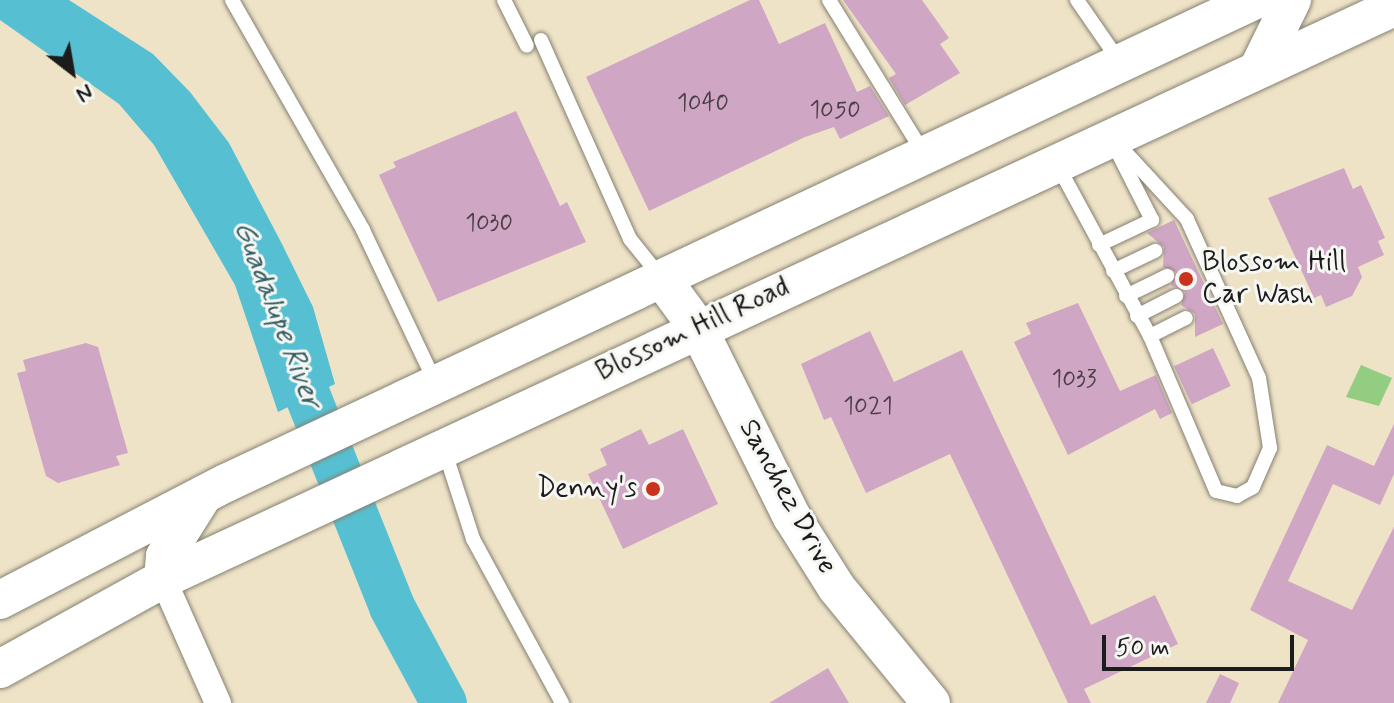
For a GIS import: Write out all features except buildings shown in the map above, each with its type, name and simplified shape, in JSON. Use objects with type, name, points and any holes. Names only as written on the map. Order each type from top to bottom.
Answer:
[{"type":"main road","points":[[0,600],[215,489],[1255,0]]},
{"type":"main road","points":[[1259,67],[1292,0]]},
{"type":"main road","name":"Blossom Hill Road","points":[[0,669],[163,579],[1055,160],[1394,7]]},
{"type":"main road","name":"Sanchez Drive","points":[[662,279],[698,328],[792,517],[836,587],[931,703]]},
{"type":"main road","points":[[163,579],[165,556],[215,489]]},
{"type":"street","points":[[163,579],[218,703]]},
{"type":"lane","points":[[232,0],[363,230],[420,393]]},
{"type":"lane","points":[[504,0],[527,46]]},
{"type":"lane","points":[[829,0],[925,155]]},
{"type":"lane","points":[[1077,0],[1121,63]]},
{"type":"lane","points":[[541,40],[630,239],[662,279]]},
{"type":"lane","points":[[1055,160],[1150,336],[1216,491],[1237,496],[1253,487],[1270,448],[1259,378],[1219,302],[1177,210],[1109,135]]},
{"type":"lane","points":[[1109,135],[1152,220]]},
{"type":"lane","points":[[1099,245],[1177,210]]},
{"type":"lane","points":[[1113,271],[1155,251]]},
{"type":"lane","points":[[1126,296],[1167,276]]},
{"type":"lane","points":[[1137,316],[1176,296]]},
{"type":"lane","points":[[1150,336],[1186,318]]},
{"type":"lane","points":[[432,454],[473,539],[562,703]]},
{"type":"green space","points":[[1361,365],[1392,378],[1379,406],[1346,397]]},
{"type":"water","points":[[0,0],[69,0],[153,54],[190,92],[229,143],[282,244],[313,307],[335,384],[278,412],[235,285],[154,145],[119,104],[0,20]]},
{"type":"waterway","name":"Guadalupe River","points":[[285,339],[392,607],[444,703]]},
{"type":"place","name":"Blossom Hill Car Wash","points":[[1186,279]]},
{"type":"place","name":"Denny's","points":[[653,489]]}]
